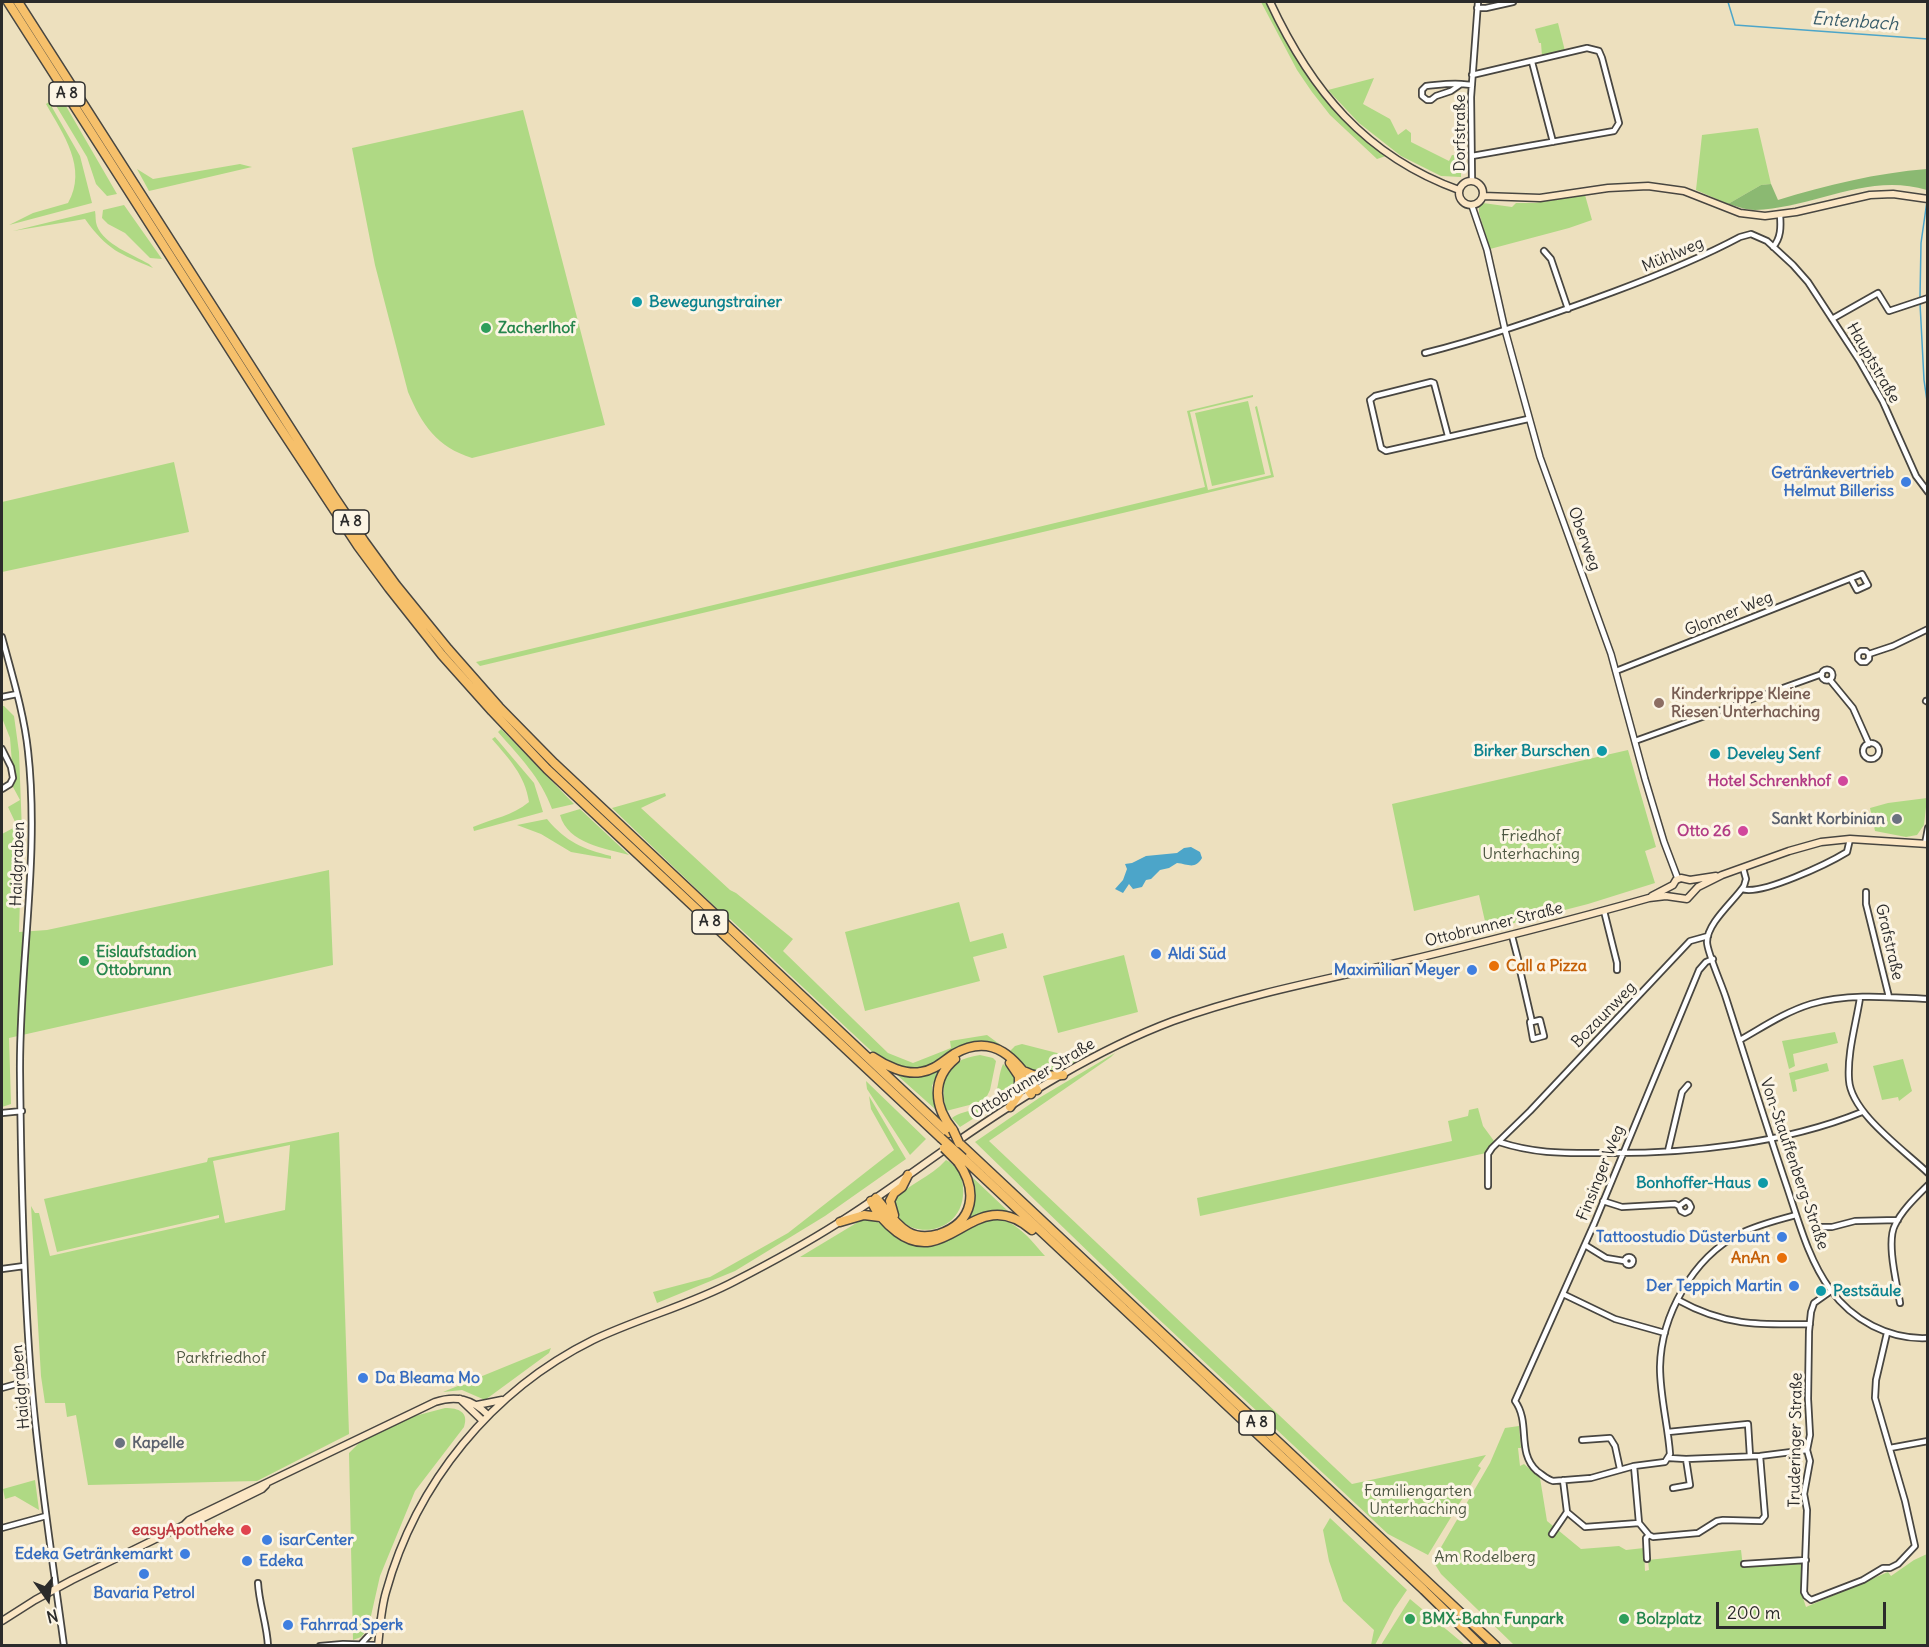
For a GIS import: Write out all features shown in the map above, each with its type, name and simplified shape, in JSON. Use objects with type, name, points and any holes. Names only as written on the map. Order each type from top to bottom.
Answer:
[{"type":"highway","name":"A 8","points":[[8,2],[327,486],[396,585],[448,649],[493,699],[554,763],[846,1038],[945,1136],[964,1158],[1077,1266],[1410,1572],[1496,1646]]},
{"type":"highway","name":"A 8","points":[[18,2],[130,186]]},
{"type":"highway","name":"A 8","points":[[150,216],[325,499],[389,588],[442,655],[486,704],[580,800],[934,1131],[959,1143],[964,1158],[1410,1572]]},
{"type":"highway","points":[[846,1038],[881,1063],[913,1073],[930,1070],[954,1054],[980,1046],[996,1048],[1006,1053],[1034,1092]]},
{"type":"highway","points":[[945,1136],[937,1089],[940,1077],[949,1064],[963,1055],[987,1051],[996,1053],[1021,1072],[1032,1076],[1063,1075]]},
{"type":"highway","points":[[1010,1107],[1019,1094],[1021,1072]]},
{"type":"highway","points":[[873,1199],[909,1233],[925,1236],[944,1232],[964,1217],[968,1209],[971,1193],[964,1158]]},
{"type":"highway","points":[[897,1224],[890,1201],[894,1193],[902,1187],[908,1175]]},
{"type":"highway","points":[[873,1199],[880,1217],[903,1237],[911,1240],[930,1242],[951,1235],[968,1223],[997,1214],[1022,1222],[1062,1257],[1077,1266]]},
{"type":"highway","points":[[840,1222],[864,1215],[880,1217]]},
{"type":"highway","name":"A 8","points":[[1426,1586],[1481,1646]]},
{"type":"main road","points":[[1270,2],[1297,54],[1337,109],[1364,134],[1399,160],[1459,190]]},
{"type":"main road","points":[[1472,181],[1481,186],[1483,196],[1480,202],[1472,206],[1461,201],[1459,190],[1464,183],[1472,181]]},
{"type":"main road","points":[[1483,196],[1540,198],[1608,188],[1648,186],[1684,191],[1753,216],[1780,215],[1869,195],[1893,194],[1928,199]]},
{"type":"main road","name":"Ottobrunner Straße","points":[[378,1646],[388,1585],[411,1522],[427,1492],[485,1418],[531,1377],[577,1349],[619,1329],[733,1282],[840,1222],[1010,1107],[1063,1075],[1122,1044],[1164,1025],[1244,998],[1512,936],[1649,898],[1666,896],[1687,899],[1698,887],[1722,875],[1797,848],[1831,840],[1850,839],[1926,844]]},
{"type":"main road","name":"Ottobrunner Straße","points":[[1649,898],[1673,885],[1678,879],[1690,880],[1722,875]]},
{"type":"main road","points":[[1690,880],[1694,885],[1694,892]]},
{"type":"main road","points":[[1673,885],[1673,893],[1678,898]]},
{"type":"main road","points":[[2,1621],[56,1588],[184,1525],[191,1524],[435,1402],[449,1398],[477,1405],[505,1399]]},
{"type":"main road","points":[[459,1399],[485,1418]]},
{"type":"main road","points":[[477,1405],[485,1418]]},
{"type":"street","name":"Dorfstraße","points":[[1472,181],[1472,75],[1478,2]]},
{"type":"street","points":[[1477,8],[1514,2]]},
{"type":"street","points":[[1472,75],[1587,48],[1599,51],[1618,123],[1614,131],[1472,156]]},
{"type":"street","points":[[1532,62],[1552,142]]},
{"type":"street","name":"Dorfstraße","points":[[1461,84],[1431,100],[1422,96],[1422,90],[1426,86],[1435,87],[1449,83],[1461,84],[1472,85]]},
{"type":"street","name":"Oberweg","points":[[1472,206],[1487,250],[1528,419],[1602,627],[1664,842],[1678,879]]},
{"type":"street","points":[[1773,247],[1781,230],[1780,215]]},
{"type":"street","name":"Mühlweg","points":[[1425,353],[1568,309],[1661,273],[1747,235],[1757,235],[1782,255]]},
{"type":"street","points":[[1544,251],[1551,259],[1568,309]]},
{"type":"street","name":"Hauptstraße","points":[[1782,255],[1808,282],[1832,319],[1883,402],[1916,476],[1928,492]]},
{"type":"street","points":[[1832,319],[1878,293],[1889,311],[1923,299]]},
{"type":"street","points":[[1448,436],[1434,383],[1370,399],[1382,450],[1448,436],[1528,419]]},
{"type":"street","name":"Glonner Weg","points":[[1616,672],[1851,579]]},
{"type":"street","points":[[1869,654],[1893,646],[1928,629]]},
{"type":"street","name":"Haidgraben","points":[[2,638],[17,694],[28,752],[31,807],[28,914],[20,1040],[24,1266],[31,1380],[46,1516],[64,1646]]},
{"type":"street","points":[[1635,741],[1822,674],[1824,671],[1830,670],[1833,675],[1830,680]]},
{"type":"street","points":[[1822,674],[1823,679],[1830,680],[1853,708],[1869,744]]},
{"type":"street","points":[[2,697],[17,694]]},
{"type":"street","points":[[2,750],[11,767],[13,778],[10,784],[2,789]]},
{"type":"street","points":[[1926,844],[1928,828]]},
{"type":"street","points":[[1742,889],[1751,891],[1771,885],[1798,876],[1835,859],[1847,852],[1850,839]]},
{"type":"street","points":[[1708,936],[1719,916],[1742,889],[1746,879],[1743,868]]},
{"type":"street","name":"Grafstraße","points":[[1866,892],[1866,904],[1889,997]]},
{"type":"street","points":[[1604,911],[1617,970]]},
{"type":"street","points":[[1512,936],[1518,959]]},
{"type":"street","name":"Von-Stauffenberg-Straße","points":[[1708,936],[1707,943],[1796,1215],[1817,1266],[1831,1291],[1858,1317],[1887,1333],[1928,1338]]},
{"type":"street","name":"Bozaunweg","points":[[1488,1186],[1488,1154],[1690,941],[1708,936]]},
{"type":"street","name":"Finsinger Weg","points":[[1563,1480],[1548,1480],[1529,1464],[1526,1456],[1522,1410],[1515,1401],[1603,1201],[1699,970],[1713,959]]},
{"type":"street","points":[[1520,970],[1532,1022]]},
{"type":"street","points":[[1740,1040],[1785,1014],[1809,1004],[1833,999],[1889,997],[1928,999]]},
{"type":"street","points":[[1860,998],[1849,1082],[1855,1099],[1862,1112],[1928,1173]]},
{"type":"street","points":[[1668,1151],[1682,1092],[1689,1085]]},
{"type":"street","points":[[2,1113],[22,1110]]},
{"type":"street","points":[[1499,1142],[1543,1153],[1623,1154],[1668,1151],[1771,1138],[1815,1128],[1862,1112]]},
{"type":"street","points":[[1900,1304],[1892,1231],[1898,1220],[1928,1185]]},
{"type":"street","points":[[1603,1201],[1622,1207],[1676,1204],[1679,1206]]},
{"type":"street","points":[[1669,1458],[1660,1367],[1665,1333],[1678,1300],[1693,1274],[1721,1246],[1757,1226],[1796,1215]]},
{"type":"street","points":[[1822,1227],[1861,1220],[1898,1220]]},
{"type":"street","points":[[1584,1245],[1606,1258],[1624,1261]]},
{"type":"street","points":[[2,1269],[24,1266]]},
{"type":"street","name":"Truderinger Straße","points":[[1831,1291],[1814,1303],[1810,1324],[1808,1393],[1810,1435],[1807,1450],[1810,1461],[1804,1494],[1807,1506],[1804,1592],[1808,1598],[1817,1599],[1863,1580],[1883,1568],[1890,1568],[1914,1550],[1916,1542],[1890,1448]]},
{"type":"street","points":[[1563,1294],[1615,1319],[1665,1333]]},
{"type":"street","points":[[1678,1300],[1705,1313],[1740,1323],[1810,1324]]},
{"type":"street","points":[[1887,1333],[1875,1389],[1878,1414],[1890,1448],[1928,1441]]},
{"type":"street","points":[[2,1388],[31,1380]]},
{"type":"street","points":[[1668,1431],[1748,1424],[1750,1456]]},
{"type":"street","points":[[1582,1440],[1611,1438],[1620,1469]]},
{"type":"street","points":[[1552,1534],[1567,1512],[1563,1480],[1591,1478],[1634,1466],[1661,1464],[1669,1458],[1760,1456],[1807,1450]]},
{"type":"street","points":[[1634,1466],[1639,1523],[1653,1537],[1698,1533],[1716,1521],[1761,1521],[1766,1516],[1760,1456]]},
{"type":"street","points":[[1673,1488],[1690,1485],[1686,1459]]},
{"type":"street","points":[[1567,1512],[1585,1527],[1639,1523]]},
{"type":"street","points":[[2,1528],[46,1516]]},
{"type":"street","points":[[1647,1559],[1646,1538],[1649,1535]]},
{"type":"street","points":[[1743,1564],[1806,1560]]},
{"type":"street","points":[[258,1583],[259,1601],[268,1646]]},
{"type":"street","points":[[361,1644],[373,1631],[381,1617]]},
{"type":"street","points":[[320,1646],[361,1644],[378,1646]]},
{"type":"green space","points":[[1261,2],[1267,2],[1303,68],[1330,105],[1386,156],[1377,159],[1330,115],[1297,70]]},
{"type":"green space","points":[[1558,23],[1565,51],[1542,56],[1541,43],[1539,43],[1535,29]]},
{"type":"green space","points":[[1374,78],[1363,104],[1390,119],[1398,135],[1406,129],[1411,133],[1411,142],[1449,161],[1452,155],[1461,156],[1461,177],[1441,176],[1401,156],[1359,123],[1328,90]]},
{"type":"green space","points":[[59,94],[117,194],[107,196],[96,184],[87,157],[52,99]]},
{"type":"green space","points":[[49,102],[80,156],[92,203],[9,225],[33,213],[68,203],[73,190],[75,177],[71,152],[46,104]]},
{"type":"green space","name":"Zacherlhof","points":[[523,110],[605,425],[472,458],[449,448],[432,433],[419,415],[408,392],[375,265],[352,148]]},
{"type":"green space","points":[[1758,128],[1771,184],[1761,185],[1728,204],[1696,190],[1702,135]]},
{"type":"green space","points":[[240,164],[252,167],[149,191],[137,169],[153,179]]},
{"type":"green space","points":[[1927,169],[1927,190],[1883,185],[1841,192],[1777,208],[1755,210],[1728,204],[1761,185],[1771,184],[1778,200],[1852,180]]},
{"type":"green space","points":[[1585,195],[1592,220],[1490,249],[1479,213],[1479,207],[1483,203],[1512,207],[1516,203],[1535,203]]},
{"type":"green space","points":[[124,205],[162,259],[150,258],[125,233],[102,218],[103,210]]},
{"type":"green space","points":[[95,211],[97,226],[106,239],[153,268],[131,259],[108,245],[85,219],[13,231]]},
{"type":"green space","points":[[1253,395],[1253,397],[1190,412],[1208,490],[1271,475],[1255,407],[1257,406],[1274,477],[480,666],[476,662],[1205,487],[1187,411]]},
{"type":"green space","points":[[1248,401],[1265,474],[1212,486],[1195,413]]},
{"type":"green space","points":[[174,462],[189,532],[2,572],[2,502]]},
{"type":"green space","points":[[2,706],[14,716],[19,752],[22,832],[19,932],[47,930],[329,870],[333,965],[9,1038],[11,1104],[2,1107],[2,834],[17,826],[8,807],[20,800],[13,787],[16,777],[12,763],[10,738],[2,718]]},
{"type":"green space","points":[[501,729],[574,804],[552,809],[536,777],[498,732]]},
{"type":"green space","points":[[495,737],[534,783],[543,812],[474,831],[473,827],[509,814],[529,802],[520,775],[492,739]]},
{"type":"green space","name":"Friedhof Unterhaching","points":[[1628,750],[1656,847],[1645,851],[1655,883],[1588,904],[1487,930],[1479,895],[1414,911],[1392,804]]},
{"type":"green space","points":[[665,793],[666,796],[641,808],[730,890],[793,939],[783,951],[888,1053],[913,1063],[951,1048],[950,1041],[987,1035],[1002,1046],[1000,1048],[980,1044],[937,1065],[914,1072],[882,1061],[612,808]]},
{"type":"green space","points":[[1927,798],[1924,825],[1917,835],[1906,837],[1875,831],[1870,808],[1888,803]]},
{"type":"green space","points":[[580,809],[629,855],[588,843],[571,832],[564,825],[560,815]]},
{"type":"green space","points":[[547,819],[568,839],[583,847],[611,856],[611,859],[571,852],[541,834],[517,825]]},
{"type":"green space","points":[[959,902],[970,942],[1003,933],[1007,948],[973,957],[980,981],[865,1011],[845,932]]},
{"type":"green space","points":[[1124,955],[1138,1012],[1058,1033],[1043,976]]},
{"type":"green space","points":[[1835,1032],[1838,1043],[1793,1054],[1795,1066],[1789,1069],[1782,1041]]},
{"type":"green space","points":[[1022,1044],[1061,1054],[1086,1056],[1060,1070],[1046,1074],[1039,1073],[1029,1069],[1010,1051]]},
{"type":"green space","name":"Familiengarten Unterhaching","points":[[1115,1053],[989,1141],[1352,1484],[1486,1455],[1478,1466],[1481,1468],[1428,1555],[1388,1534],[1133,1295],[975,1142],[1039,1098]]},
{"type":"green space","points":[[980,1055],[996,1061],[987,1096],[981,1102],[946,1111],[944,1080],[947,1073],[958,1062]]},
{"type":"green space","points":[[1903,1059],[1912,1091],[1899,1101],[1898,1097],[1882,1100],[1873,1066]]},
{"type":"green space","points":[[1827,1063],[1829,1071],[1795,1080],[1797,1091],[1793,1092],[1789,1073]]},
{"type":"green space","points":[[1003,1064],[1016,1076],[1016,1087],[1012,1094],[960,1127],[952,1118],[983,1107],[993,1099]]},
{"type":"green space","points":[[938,1071],[932,1086],[935,1109],[897,1075],[911,1078]]},
{"type":"green space","points":[[866,1081],[926,1139],[910,1155],[867,1089]]},
{"type":"green space","points":[[869,1096],[906,1159],[825,1216],[735,1271],[657,1303],[653,1292],[710,1277],[788,1233],[894,1150],[871,1109]]},
{"type":"green space","points":[[1478,1108],[1483,1126],[1494,1141],[1486,1153],[1200,1216],[1197,1198],[1452,1141],[1448,1121],[1468,1116],[1469,1110]]},
{"type":"green space","name":"Parkfriedhof","points":[[339,1132],[349,1434],[257,1481],[88,1485],[76,1415],[67,1417],[65,1403],[45,1403],[41,1376],[31,1206],[35,1213],[39,1213],[50,1256],[219,1218],[219,1215],[57,1252],[44,1199],[207,1162],[208,1158]],"holes":[[[290,1145],[285,1210],[225,1223],[213,1161]]]},
{"type":"green space","points":[[946,1160],[958,1171],[963,1186],[962,1204],[954,1217],[944,1226],[931,1230],[917,1229],[905,1224],[897,1215],[893,1201]]},
{"type":"green space","points":[[971,1176],[1010,1213],[985,1213],[968,1220],[975,1194]]},
{"type":"green space","points":[[863,1219],[874,1220],[903,1242],[920,1245],[933,1245],[945,1241],[979,1223],[1003,1220],[1019,1229],[1045,1256],[800,1257]]},
{"type":"green space","points":[[551,1348],[549,1353],[485,1400],[462,1390],[443,1392]]},
{"type":"green space","points":[[445,1408],[455,1409],[464,1414],[464,1427],[415,1491],[380,1576],[368,1629],[361,1637],[353,1640],[349,1453],[361,1441],[411,1417]]},
{"type":"green space","name":"Am Rodelberg","points":[[1519,1426],[1520,1466],[1524,1464],[1540,1478],[1547,1521],[1581,1549],[1619,1546],[1626,1550],[1644,1548],[1645,1571],[1649,1570],[1648,1560],[1741,1550],[1743,1567],[1803,1563],[1802,1595],[1806,1607],[1888,1572],[1891,1576],[1927,1554],[1927,1645],[1514,1645],[1441,1574],[1433,1561],[1490,1463],[1505,1428]]},
{"type":"green space","points":[[35,1480],[39,1510],[15,1496],[5,1499],[3,1489]]},
{"type":"green space","points":[[1330,1518],[1407,1590],[1375,1645],[1371,1645],[1374,1630],[1343,1601],[1329,1561],[1323,1530]]},
{"type":"green space","name":"BMX-Bahn Funpark","points":[[1410,1599],[1465,1645],[1381,1645]]},
{"type":"water","points":[[1191,847],[1200,852],[1202,858],[1197,864],[1177,863],[1160,870],[1151,879],[1146,880],[1142,887],[1133,889],[1129,884],[1123,893],[1115,889],[1123,880],[1127,869],[1125,864],[1146,856],[1177,853],[1184,848]]},
{"type":"waterway","name":"Entenbach","points":[[1728,2],[1735,25],[1928,39]]},
{"type":"waterway","points":[[1920,298],[1921,243],[1927,201]]},
{"type":"waterway","points":[[1920,303],[1924,380],[1928,408]]},
{"type":"place","name":"Bewegungstrainer","points":[[637,302]]},
{"type":"place","name":"Zacherlhof","points":[[486,328]]},
{"type":"place","name":"Getränkevertrieb Helmut Billeriss","points":[[1906,482]]},
{"type":"place","name":"Kinderkrippe Kleine Riesen Unterhaching","points":[[1659,703]]},
{"type":"place","name":"Birker Burschen","points":[[1602,751]]},
{"type":"place","name":"Develey Senf","points":[[1715,754]]},
{"type":"place","name":"Hotel Schrenkhof","points":[[1843,781]]},
{"type":"place","name":"Sankt Korbinian","points":[[1897,819]]},
{"type":"place","name":"Otto 26","points":[[1743,831]]},
{"type":"place","name":"Aldi Süd","points":[[1156,954]]},
{"type":"place","name":"Eislaufstadion Ottobrunn","points":[[84,961]]},
{"type":"place","name":"Call a Pizza","points":[[1494,966]]},
{"type":"place","name":"Maximilian Meyer","points":[[1472,970]]},
{"type":"place","name":"Bonhoffer-Haus","points":[[1763,1183]]},
{"type":"place","name":"Tattoostudio Düsterbunt","points":[[1782,1237]]},
{"type":"place","name":"AnAn","points":[[1782,1258]]},
{"type":"place","name":"Der Teppich Martin","points":[[1794,1286]]},
{"type":"place","name":"Pestsäule","points":[[1821,1291]]},
{"type":"place","name":"Da Bleama Mo","points":[[363,1378]]},
{"type":"place","name":"Kapelle","points":[[120,1443]]},
{"type":"place","name":"easyApotheke","points":[[246,1530]]},
{"type":"place","name":"isarCenter","points":[[267,1540]]},
{"type":"place","name":"Edeka Getränkemarkt","points":[[185,1554]]},
{"type":"place","name":"Edeka","points":[[247,1561]]},
{"type":"place","name":"Bavaria Petrol","points":[[144,1574]]},
{"type":"place","name":"BMX-Bahn Funpark","points":[[1410,1619]]},
{"type":"place","name":"Bolzplatz","points":[[1624,1619]]},
{"type":"place","name":"Fahrrad Sperk","points":[[288,1625]]}]
